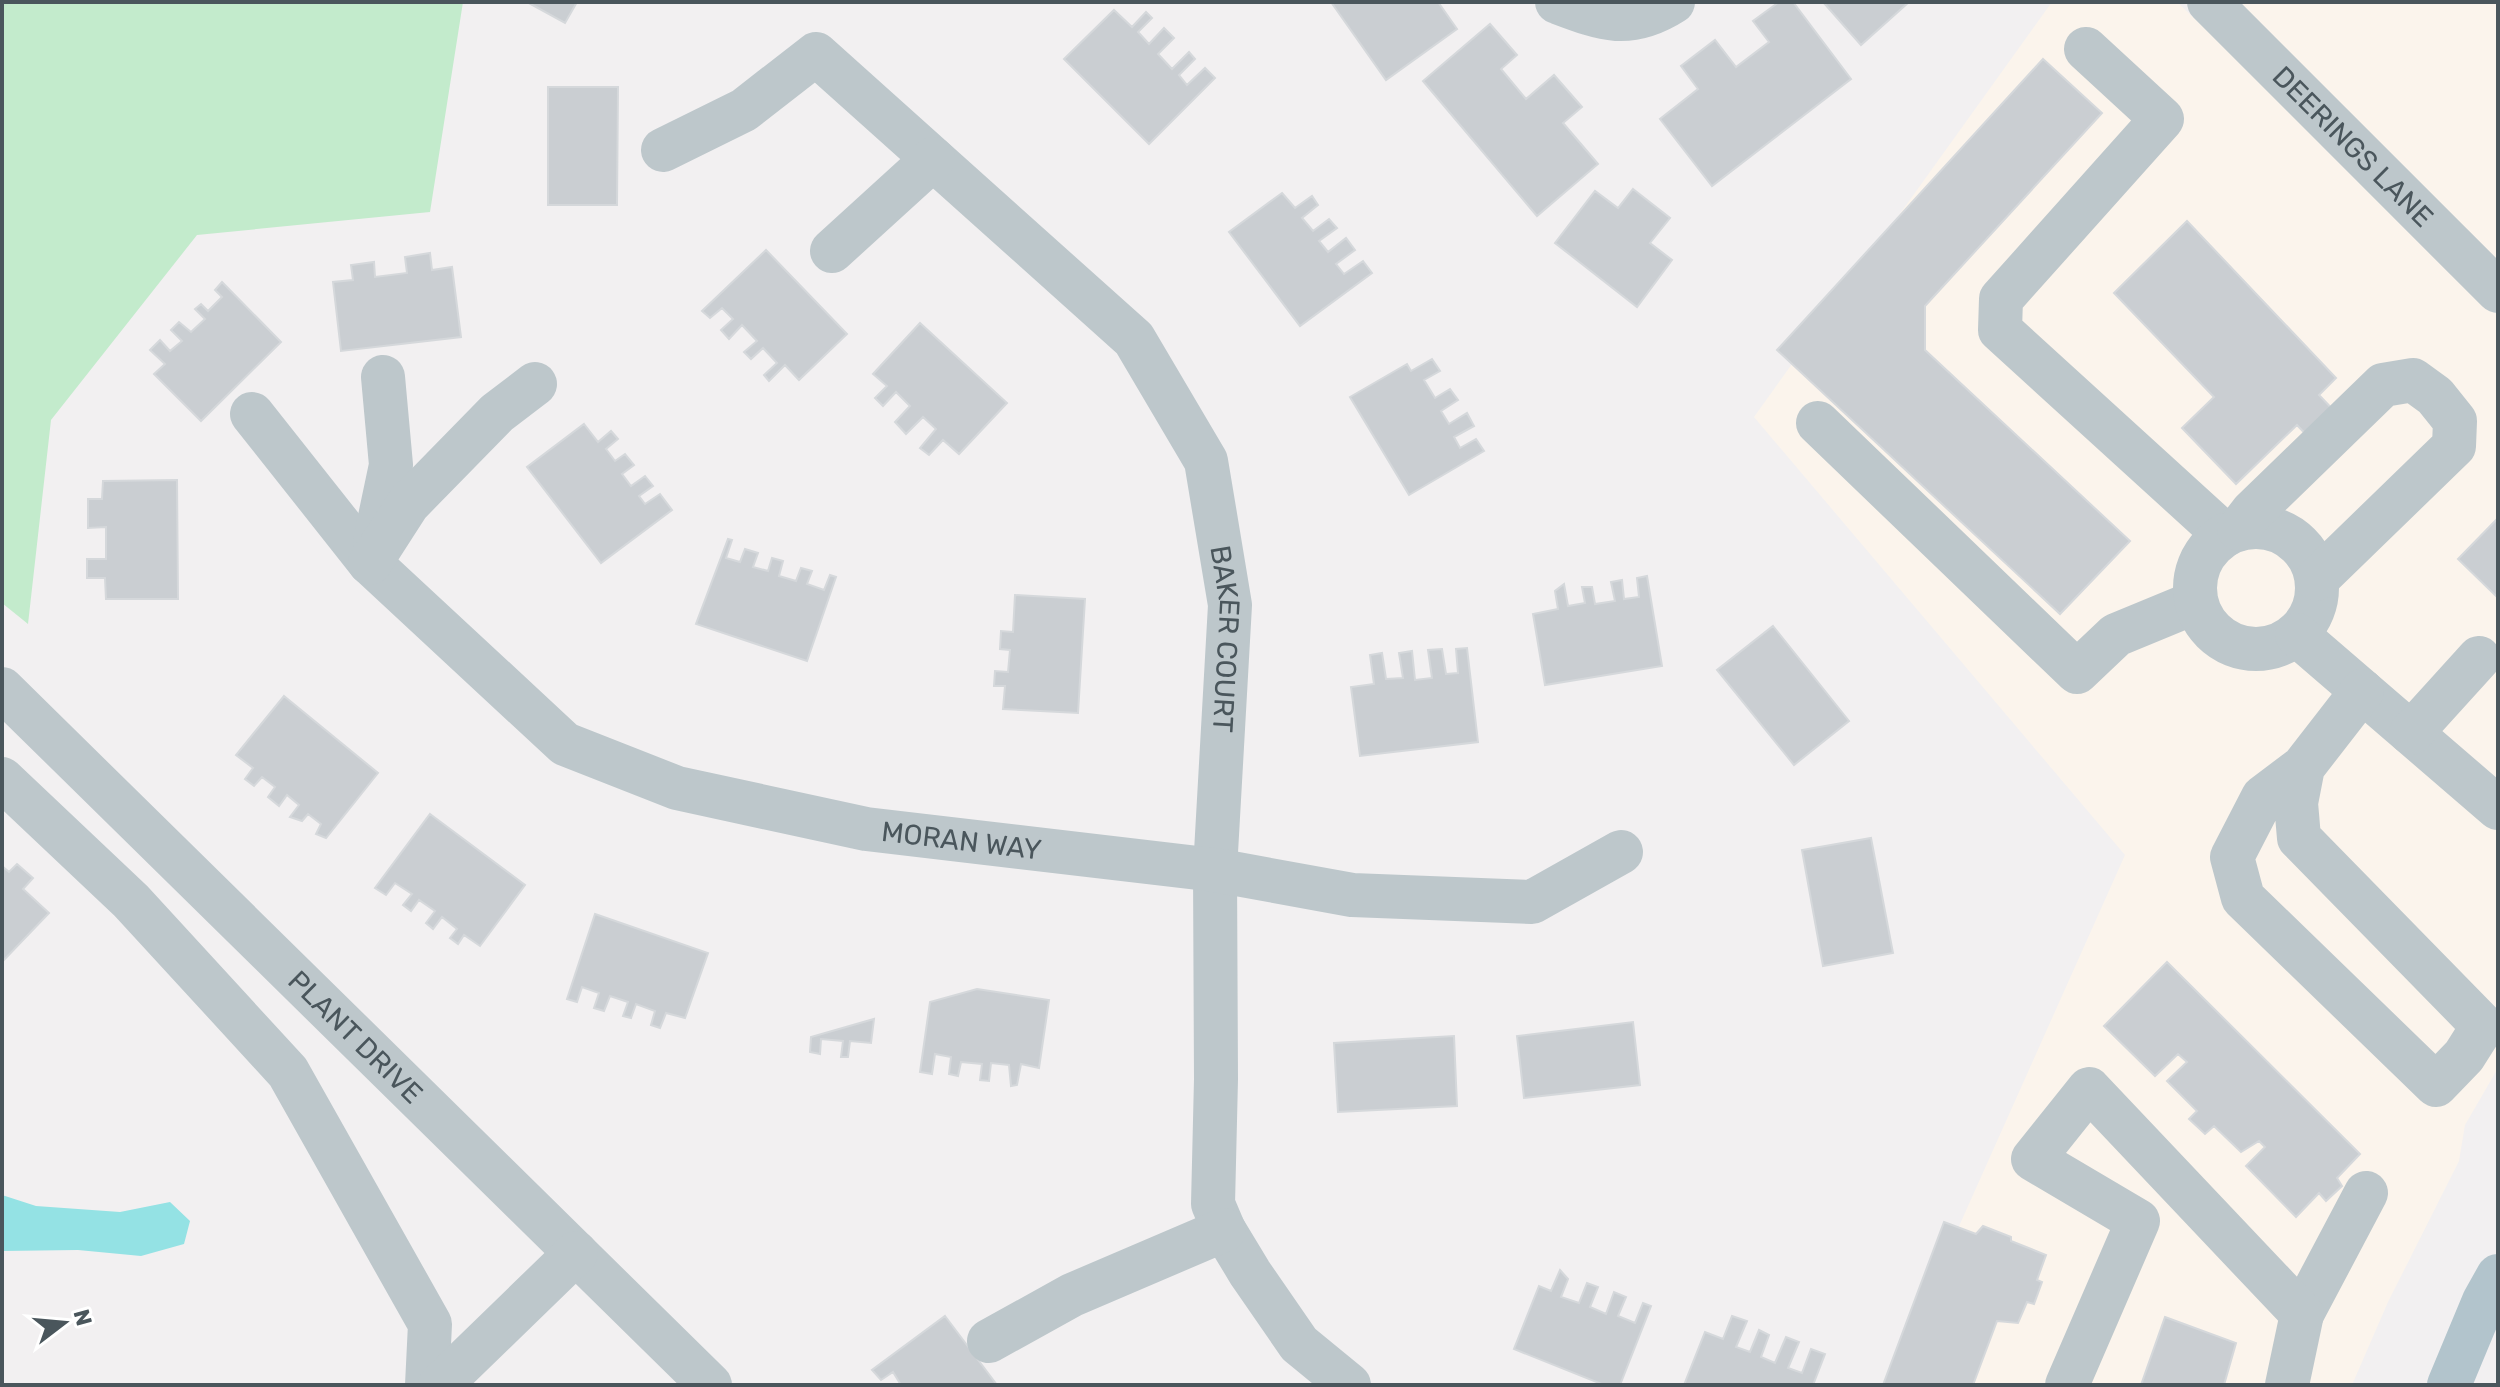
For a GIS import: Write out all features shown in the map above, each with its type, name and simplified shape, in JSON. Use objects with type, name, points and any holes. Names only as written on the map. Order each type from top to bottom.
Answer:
[{"type":"main road","points":[[2449,1385],[2484,1301],[2498,1276]]},
{"type":"street","points":[[1557,2],[1603,20],[1633,20],[1673,2]]},
{"type":"street","name":"DEERINGS LANE","points":[[2209,2],[2498,291]]},
{"type":"street","points":[[2086,49],[2162,119],[2001,299],[2000,330],[2232,532]]},
{"type":"street","name":"BAKER COURT","points":[[663,150],[744,110],[816,54],[1134,339],[1206,461],[1230,605],[1215,870],[1213,1204],[1224,1230],[1250,1273],[1299,1344],[1349,1385]]},
{"type":"street","points":[[832,251],[933,159]]},
{"type":"street","points":[[370,563],[391,465],[383,377]]},
{"type":"street","points":[[2232,532],[2259,527],[2280,531],[2298,542],[2310,559],[2317,579],[2317,600],[2310,619],[2297,635],[2279,646],[2258,650],[2237,647],[2218,637],[2204,621],[2196,602],[2195,582],[2200,563],[2211,547],[2232,532],[2383,385],[2413,380],[2435,396],[2455,421],[2454,446],[2317,579]]},
{"type":"street","points":[[370,563],[408,504],[497,413],[535,384]]},
{"type":"street","name":"MORAN WAY","points":[[252,414],[370,563],[565,744],[677,788],[866,829],[1215,870],[1352,895],[1532,902],[1621,852]]},
{"type":"street","points":[[1818,423],[2077,672],[2116,635],[2196,602]]},
{"type":"street","points":[[2297,635],[2498,808]]},
{"type":"street","points":[[2411,733],[2479,658]]},
{"type":"street","name":"PLANT DRIVE","points":[[2,689],[710,1385]]},
{"type":"street","points":[[2303,767],[2296,803],[2299,838],[2483,1026],[2464,1056],[2436,1085],[2243,898],[2232,857],[2263,797],[2303,767],[2362,691]]},
{"type":"street","points":[[2,779],[131,901],[288,1072],[430,1324],[427,1385]]},
{"type":"street","points":[[2202,1208],[2138,1221],[2033,1159],[2089,1089],[2202,1208],[2302,1314]]},
{"type":"street","points":[[2290,1384],[2302,1314],[2366,1193]]},
{"type":"street","points":[[2067,1385],[2138,1221]]},
{"type":"street","points":[[989,1341],[1072,1295],[1224,1230]]},
{"type":"street","points":[[440,1385],[576,1253]]},
{"type":"shaded area","points":[[2052,2],[2177,2],[2329,146],[2498,316],[2498,1068],[2465,1125],[2459,1161],[2388,1302],[2352,1385],[1888,1385],[2125,855],[1754,417]]},
{"type":"shaded area","points":[[2236,2],[2498,2],[2498,264]]},
{"type":"green space","points":[[2,2],[463,2],[430,212],[197,235],[51,420],[28,624],[2,603]]},
{"type":"water","points":[[2,1195],[36,1206],[120,1212],[170,1202],[190,1221],[184,1244],[141,1256],[78,1250],[2,1251]]},
{"type":"building","points":[[527,2],[577,2],[565,23]]},
{"type":"building","points":[[1331,2],[1438,2],[1457,29],[1386,80]]},
{"type":"building","points":[[1779,2],[1793,2],[1851,79],[1712,186],[1660,119],[1698,89],[1681,66],[1715,40],[1736,67],[1769,42],[1753,21]]},
{"type":"building","points":[[1823,2],[1909,2],[1861,45]]},
{"type":"building","points":[[1114,10],[1132,27],[1146,12],[1152,18],[1138,32],[1149,44],[1164,28],[1174,38],[1158,54],[1172,69],[1189,52],[1195,59],[1179,75],[1187,85],[1205,68],[1215,78],[1149,144],[1064,59]]},
{"type":"building","points":[[1490,24],[1517,55],[1501,69],[1526,99],[1554,75],[1582,107],[1563,123],[1598,164],[1537,216],[1423,81]]},
{"type":"building","points":[[2043,59],[2102,113],[1925,306],[1925,350],[2130,541],[2060,614],[1777,350]]},
{"type":"building","points":[[548,87],[618,87],[617,205],[548,205]]},
{"type":"building","points":[[1633,189],[1670,218],[1650,243],[1672,260],[1637,307],[1555,243],[1595,191],[1618,208]]},
{"type":"building","points":[[1282,193],[1295,208],[1312,196],[1318,205],[1302,218],[1313,231],[1329,219],[1337,228],[1319,241],[1328,252],[1346,238],[1355,250],[1336,264],[1344,274],[1363,261],[1372,273],[1300,326],[1229,232]]},
{"type":"building","points":[[2187,221],[2336,378],[2319,395],[2340,417],[2313,442],[2297,425],[2236,484],[2182,428],[2214,397],[2114,293]]},
{"type":"building","points":[[766,250],[847,334],[799,380],[785,365],[769,381],[764,375],[777,363],[763,348],[751,359],[744,352],[757,341],[742,325],[729,339],[721,330],[733,319],[722,308],[710,318],[702,311]]},
{"type":"building","points":[[430,253],[432,270],[452,267],[461,337],[341,351],[333,282],[353,280],[351,265],[374,262],[375,277],[407,273],[405,257]]},
{"type":"building","points":[[222,282],[281,342],[201,421],[154,374],[165,364],[150,350],[160,340],[170,351],[182,341],[171,330],[179,322],[191,332],[205,319],[195,309],[201,304],[208,311],[222,297],[215,290]]},
{"type":"building","points":[[920,323],[1007,403],[959,454],[943,440],[929,455],[920,448],[936,429],[923,417],[906,434],[895,422],[910,406],[896,392],[883,406],[875,398],[887,386],[873,374]]},
{"type":"building","points":[[1432,359],[1440,371],[1424,380],[1435,398],[1450,389],[1458,400],[1441,411],[1449,424],[1467,413],[1474,426],[1454,437],[1460,448],[1476,439],[1484,451],[1409,495],[1350,397],[1407,364],[1411,371]]},
{"type":"building","points":[[584,424],[598,442],[611,431],[618,439],[606,449],[615,461],[625,454],[634,465],[622,474],[631,486],[645,476],[653,486],[639,496],[645,504],[660,494],[672,510],[601,563],[527,467]]},
{"type":"building","points":[[177,480],[178,599],[106,599],[105,578],[87,578],[87,559],[106,559],[106,527],[88,528],[88,499],[102,499],[103,481]]},
{"type":"building","points":[[2498,518],[2498,598],[2458,559]]},
{"type":"building","points":[[728,539],[732,540],[726,558],[740,562],[745,549],[758,553],[753,567],[768,571],[772,558],[783,561],[779,576],[796,581],[801,568],[812,571],[807,584],[824,590],[830,575],[836,577],[807,661],[696,624]]},
{"type":"building","points":[[1647,576],[1662,666],[1545,685],[1533,614],[1558,609],[1555,591],[1564,584],[1568,606],[1585,603],[1582,587],[1592,587],[1595,604],[1615,601],[1611,582],[1622,580],[1624,599],[1639,597],[1637,578]]},
{"type":"building","points":[[1015,595],[1085,599],[1078,713],[1003,709],[1005,686],[994,686],[995,671],[1008,672],[1010,650],[1000,649],[1001,631],[1013,632]]},
{"type":"building","points":[[1773,626],[1849,721],[1794,765],[1717,670]]},
{"type":"building","points":[[1467,648],[1478,742],[1360,756],[1351,687],[1374,684],[1370,655],[1382,653],[1386,679],[1403,678],[1399,653],[1412,651],[1415,680],[1432,678],[1428,650],[1442,649],[1446,674],[1458,673],[1456,649]]},
{"type":"building","points":[[284,696],[378,773],[326,838],[316,834],[321,824],[308,814],[302,821],[290,817],[299,805],[287,795],[279,806],[268,797],[275,787],[262,777],[254,786],[245,779],[253,768],[236,755]]},
{"type":"building","points":[[430,814],[525,885],[480,946],[464,935],[458,944],[450,938],[457,929],[442,917],[433,929],[426,923],[435,911],[419,900],[411,911],[403,905],[412,894],[395,883],[386,895],[375,888]]},
{"type":"building","points":[[1871,838],[1893,953],[1823,966],[1802,850]]},
{"type":"building","points":[[17,864],[33,878],[23,889],[49,913],[2,962],[2,866],[9,872]]},
{"type":"building","points":[[595,914],[708,953],[685,1018],[666,1013],[660,1028],[651,1025],[655,1011],[636,1004],[631,1018],[623,1016],[628,1002],[610,996],[604,1011],[594,1008],[599,993],[582,987],[577,1002],[567,999]]},
{"type":"building","points":[[2167,962],[2360,1154],[2337,1178],[2342,1186],[2326,1201],[2319,1193],[2296,1217],[2246,1166],[2265,1147],[2259,1141],[2241,1152],[2214,1126],[2205,1134],[2189,1119],[2197,1111],[2167,1081],[2187,1062],[2178,1054],[2155,1076],[2104,1026]]},
{"type":"building","points":[[977,989],[1049,1000],[1039,1068],[1021,1064],[1017,1085],[1011,1086],[1009,1065],[991,1063],[989,1081],[980,1080],[982,1064],[961,1062],[958,1076],[949,1074],[951,1057],[935,1054],[932,1074],[920,1072],[930,1002]]},
{"type":"building","points":[[874,1019],[871,1043],[850,1041],[848,1057],[841,1057],[843,1041],[821,1039],[820,1054],[810,1052],[811,1037]]},
{"type":"building","points":[[1633,1022],[1640,1085],[1524,1098],[1517,1036]]},
{"type":"building","points":[[1454,1036],[1457,1106],[1338,1112],[1334,1043]]},
{"type":"building","points":[[1944,1222],[1976,1234],[1983,1226],[2046,1255],[2037,1280],[2042,1282],[2034,1304],[2027,1302],[2018,1323],[1997,1321],[1973,1385],[1883,1385]]},
{"type":"building","points":[[1560,1270],[1568,1279],[1561,1297],[1579,1303],[1587,1283],[1598,1287],[1590,1307],[1606,1314],[1614,1292],[1626,1297],[1618,1316],[1635,1323],[1643,1303],[1651,1306],[1620,1385],[1604,1385],[1514,1349],[1539,1286],[1551,1291]]},
{"type":"building","points":[[945,1316],[997,1385],[901,1385],[893,1372],[881,1380],[872,1370]]},
{"type":"building","points":[[1732,1316],[1747,1321],[1736,1347],[1750,1352],[1759,1330],[1769,1335],[1761,1357],[1775,1363],[1786,1337],[1799,1342],[1788,1368],[1802,1373],[1811,1349],[1825,1354],[1813,1385],[1684,1385],[1705,1332],[1723,1339]]},
{"type":"building","points":[[2165,1317],[2236,1343],[2224,1385],[2141,1385]]}]
